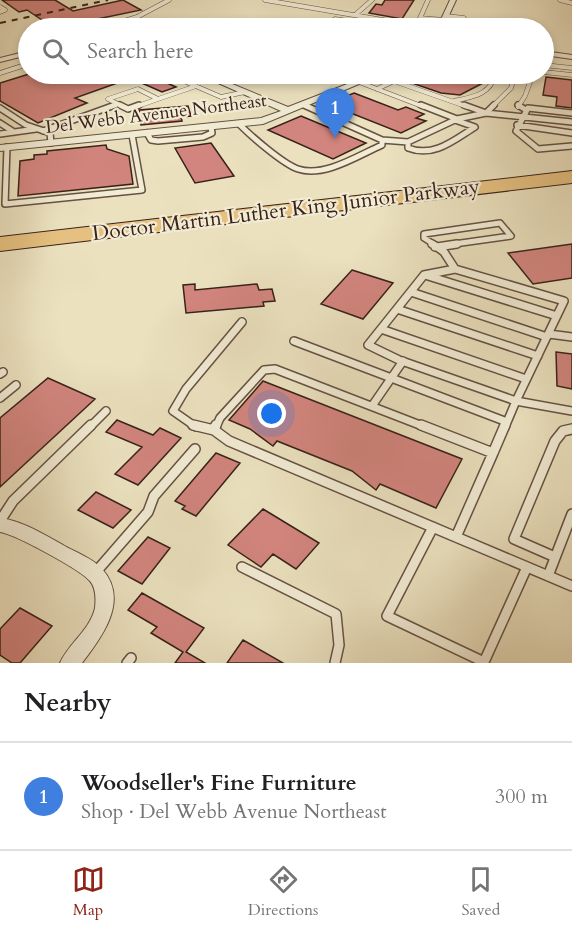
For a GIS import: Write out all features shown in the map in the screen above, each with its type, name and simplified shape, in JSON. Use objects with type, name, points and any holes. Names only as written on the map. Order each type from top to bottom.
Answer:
[{"type":"highway","name":"Doctor Martin Luther King Junior Parkway","points":[[0,234],[572,169]]},
{"type":"highway","name":"Doctor Martin Luther King Junior Parkway","points":[[0,244],[441,192],[572,179]]},
{"type":"street","points":[[445,18],[453,0]]},
{"type":"street","points":[[554,54],[572,57]]},
{"type":"street","points":[[0,60],[18,56]]},
{"type":"street","points":[[225,84],[289,111]]},
{"type":"street","name":"Del Webb Avenue Northeast","points":[[4,148],[263,121],[354,84]]},
{"type":"street","points":[[0,523],[10,526],[95,573],[100,579],[106,598],[104,613],[99,624],[70,663]]},
{"type":"lane","points":[[134,18],[169,0]]},
{"type":"lane","points":[[265,0],[374,18]]},
{"type":"lane","points":[[355,15],[372,0]]},
{"type":"lane","points":[[428,0],[420,18],[464,18]]},
{"type":"lane","points":[[560,0],[572,3]]},
{"type":"lane","points":[[0,7],[5,10],[0,12]]},
{"type":"lane","points":[[554,66],[572,68]]},
{"type":"lane","points":[[0,73],[18,67]]},
{"type":"lane","points":[[554,73],[572,75]]},
{"type":"lane","points":[[191,84],[221,97],[244,92]]},
{"type":"lane","points":[[364,84],[475,127],[430,152],[416,153],[408,148],[408,142]]},
{"type":"lane","points":[[377,89],[388,84]]},
{"type":"lane","points":[[403,84],[486,113],[572,122]]},
{"type":"lane","points":[[452,101],[479,96],[489,90],[491,84]]},
{"type":"lane","points":[[304,105],[382,140],[408,142],[456,119],[486,113],[511,88],[512,84]]},
{"type":"lane","points":[[529,84],[518,107],[526,110],[528,108],[572,113]]},
{"type":"lane","points":[[158,99],[138,89],[108,99],[128,110],[196,86]]},
{"type":"lane","points":[[43,131],[118,104]]},
{"type":"lane","points":[[0,109],[36,129],[50,133],[51,143]]},
{"type":"lane","points":[[526,110],[516,131],[538,149],[572,146]]},
{"type":"lane","points":[[0,123],[14,132]]},
{"type":"lane","points":[[239,124],[254,138],[297,169],[311,171],[328,168],[378,148],[382,145],[382,140]]},
{"type":"lane","points":[[517,125],[572,133]]},
{"type":"lane","points":[[0,134],[36,129]]},
{"type":"lane","points":[[4,148],[5,204],[142,189],[132,135]]},
{"type":"lane","points":[[435,247],[511,236],[500,223],[424,234],[424,238],[435,247],[442,249],[455,269]]},
{"type":"lane","points":[[456,537],[494,453],[516,401],[526,379],[557,316],[568,301],[455,269],[424,275],[368,345],[403,361],[516,401],[572,411]]},
{"type":"lane","points":[[424,275],[557,316]]},
{"type":"lane","points":[[411,292],[548,335],[572,337]]},
{"type":"lane","points":[[398,309],[538,356]]},
{"type":"lane","points":[[242,322],[186,389],[172,411],[191,425],[203,430],[214,430],[229,441],[572,586]]},
{"type":"lane","points":[[381,329],[526,379]]},
{"type":"lane","points":[[294,342],[507,422]]},
{"type":"lane","points":[[372,406],[403,361]]},
{"type":"lane","points":[[214,430],[220,418],[264,370],[275,369],[494,453]]},
{"type":"lane","points":[[0,398],[16,385]]},
{"type":"lane","points":[[0,523],[13,501],[106,411]]},
{"type":"lane","points":[[555,557],[514,539],[555,441],[563,431],[572,429]]},
{"type":"lane","points":[[95,573],[148,512],[154,496],[195,449]]},
{"type":"lane","points":[[548,576],[572,514]]},
{"type":"lane","points":[[433,527],[387,616],[484,662],[527,567]]},
{"type":"lane","points":[[242,567],[336,614],[339,645],[335,663]]},
{"type":"building","points":[[2,0],[55,0],[73,11],[123,0],[141,10],[102,18],[39,18],[27,10],[19,12]]},
{"type":"building","points":[[385,0],[414,0],[403,18],[369,13],[376,4],[382,5]]},
{"type":"building","points":[[18,77],[18,84],[115,84],[75,98],[87,103],[38,123],[0,101],[0,83]]},
{"type":"building","points":[[554,78],[572,80],[572,108],[556,106],[557,97],[543,95],[545,84],[554,84]]},
{"type":"building","points":[[144,84],[169,84],[176,87],[162,92]]},
{"type":"building","points":[[415,84],[481,84],[460,95],[441,93]]},
{"type":"building","points":[[354,93],[398,110],[406,107],[424,114],[416,118],[426,121],[401,133],[328,104]]},
{"type":"building","points":[[188,106],[191,116],[181,117],[182,121],[141,125],[139,110]]},
{"type":"building","points":[[301,116],[366,143],[333,159],[268,130]]},
{"type":"building","points":[[211,143],[234,176],[195,183],[175,148]]},
{"type":"building","points":[[106,145],[107,149],[129,156],[133,184],[18,196],[20,161],[34,159],[34,155],[47,154],[47,151]]},
{"type":"building","points":[[572,244],[572,278],[533,284],[508,253]]},
{"type":"building","points":[[352,270],[393,283],[363,319],[321,304]]},
{"type":"building","points":[[195,284],[195,290],[257,284],[259,290],[272,289],[275,301],[263,302],[264,306],[186,313],[183,285]]},
{"type":"building","points":[[556,352],[572,354],[572,389],[557,386]]},
{"type":"building","points":[[48,378],[95,399],[0,487],[0,418]]},
{"type":"building","points":[[263,381],[462,459],[436,508],[380,484],[376,490],[352,471],[277,441],[273,446],[250,429],[229,420]]},
{"type":"building","points":[[117,420],[153,435],[160,428],[181,438],[138,485],[115,474],[142,447],[106,432]]},
{"type":"building","points":[[216,453],[240,463],[196,516],[182,509],[185,506],[175,501]]},
{"type":"building","points":[[96,492],[131,510],[113,528],[78,510]]},
{"type":"building","points":[[263,509],[319,543],[296,569],[273,554],[261,567],[228,545]]},
{"type":"building","points":[[148,537],[170,548],[142,584],[118,571]]},
{"type":"building","points":[[142,593],[204,628],[186,652],[205,663],[175,663],[183,652],[151,633],[157,627],[128,610]]},
{"type":"building","points":[[20,608],[52,626],[20,663],[12,663],[0,655],[0,629]]},
{"type":"building","points":[[243,640],[283,663],[227,663]]},
{"type":"railway","points":[[23,18],[108,0]]},
{"type":"railway","points":[[0,23],[18,19]]},
{"type":"place","name":"Woodseller's Fine Furniture","points":[[335,138]]}]
